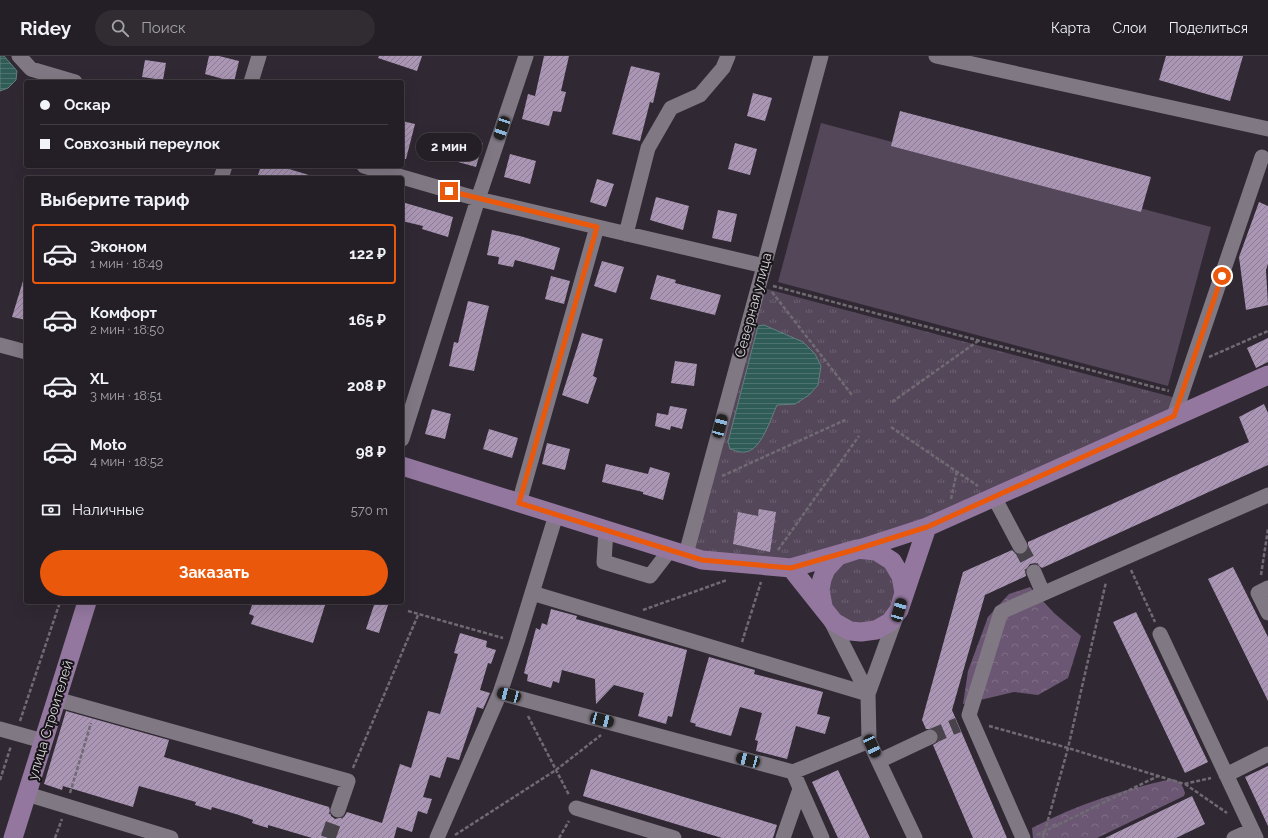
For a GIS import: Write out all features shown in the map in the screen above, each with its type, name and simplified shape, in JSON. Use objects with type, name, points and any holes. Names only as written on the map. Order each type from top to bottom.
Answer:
[{"type":"main road","points":[[404,467],[702,560],[791,568],[927,527],[988,493],[1174,416],[1268,375]]},
{"type":"main road","points":[[791,568],[823,606],[834,622],[850,631],[862,632],[876,630],[890,622],[899,610],[927,527]]},
{"type":"main road","points":[[823,606],[820,590],[826,569],[838,556],[857,549],[876,552],[892,561],[901,576],[904,593],[899,610]]},
{"type":"main road","name":"улица Строителей","points":[[13,838],[86,604]]},
{"type":"street","points":[[19,56],[31,69],[68,80]]},
{"type":"street","points":[[252,80],[259,56]]},
{"type":"street","points":[[404,432],[478,199],[526,56]]},
{"type":"street","points":[[626,234],[648,148],[671,108],[700,95],[724,68],[728,56]]},
{"type":"street","name":"Северная улица","points":[[678,552],[705,484],[762,283],[764,266],[821,56]]},
{"type":"street","points":[[936,56],[1268,129]]},
{"type":"street","points":[[1174,416],[1262,157]]},
{"type":"street","points":[[371,168],[399,176]]},
{"type":"street","points":[[404,178],[478,199],[764,266]]},
{"type":"street","points":[[519,503],[597,227]]},
{"type":"street","points":[[0,345],[24,351]]},
{"type":"street","points":[[988,493],[1020,546]]},
{"type":"street","points":[[1023,838],[965,723],[969,715],[1002,612],[1268,495]]},
{"type":"street","points":[[437,838],[500,692],[517,642],[556,514]]},
{"type":"street","points":[[606,530],[604,562],[650,576],[678,552]]},
{"type":"street","points":[[1034,572],[1043,593]]},
{"type":"street","points":[[1263,590],[1268,613]]},
{"type":"street","points":[[532,592],[618,620],[868,694]]},
{"type":"street","points":[[823,606],[868,694]]},
{"type":"street","points":[[899,610],[868,694],[869,741],[915,838]]},
{"type":"street","points":[[1160,634],[1254,834],[1234,838]]},
{"type":"street","points":[[500,692],[793,772],[869,741]]},
{"type":"street","points":[[56,699],[348,781],[338,810]]},
{"type":"street","points":[[0,729],[43,741]]},
{"type":"street","points":[[879,761],[930,737]]},
{"type":"street","points":[[1226,775],[1268,754]]},
{"type":"street","points":[[793,772],[822,838]]},
{"type":"street","points":[[783,838],[800,788]]},
{"type":"street","points":[[27,794],[171,838]]},
{"type":"street","points":[[576,808],[674,838]]},
{"type":"path","points":[[762,283],[1182,395]]},
{"type":"path","points":[[762,283],[852,395]]},
{"type":"path","points":[[1192,365],[1268,331]]},
{"type":"path","points":[[892,402],[979,341]]},
{"type":"path","points":[[705,484],[846,420]]},
{"type":"path","points":[[891,427],[988,493]]},
{"type":"path","points":[[738,656],[767,566],[859,436]]},
{"type":"path","points":[[1263,590],[1268,529]]},
{"type":"path","points":[[1125,557],[1160,634]]},
{"type":"path","points":[[1043,838],[1068,748],[1110,564]]},
{"type":"path","points":[[618,620],[730,579]]},
{"type":"path","points":[[0,780],[59,604]]},
{"type":"path","points":[[408,611],[517,642]]},
{"type":"path","points":[[348,781],[418,615]]},
{"type":"path","points":[[519,698],[576,808],[559,838]]},
{"type":"path","points":[[55,838],[95,710]]},
{"type":"path","points":[[965,723],[1068,748],[1184,784],[1254,834]]},
{"type":"path","points":[[449,838],[556,770],[616,724]]},
{"type":"path","points":[[1184,784],[1226,775]]},
{"type":"path","points":[[1031,838],[1159,776]]},
{"type":"green space","points":[[821,123],[1211,227],[1168,386],[778,282]]},
{"type":"green space","points":[[763,288],[1176,398],[1171,412],[925,521],[790,562],[692,550]]},
{"type":"green space","points":[[876,554],[899,579],[888,620],[851,628],[826,604],[829,571],[841,558]]},
{"type":"green space","points":[[1030,587],[1054,613],[1081,636],[1068,678],[1038,695],[1014,692],[963,704],[968,671],[988,617],[1009,594]]},
{"type":"green space","points":[[1172,779],[1181,784],[1185,793],[1184,796],[1097,838],[1033,838],[1032,828],[1066,812],[1118,793]]},
{"type":"shaded area","points":[[0,56],[4,56],[17,71],[16,80],[8,88],[0,91]]},
{"type":"shaded area","points":[[764,325],[803,342],[815,354],[821,366],[818,385],[809,395],[795,404],[777,405],[761,440],[751,450],[740,452],[730,449],[728,442],[758,326]]},
{"type":"building","points":[[209,56],[219,56],[239,61],[234,80],[227,80],[205,74]]},
{"type":"building","points":[[379,56],[422,56],[417,71],[378,58]]},
{"type":"building","points":[[544,56],[569,56],[561,91],[566,92],[561,112],[553,111],[549,126],[522,119],[528,94],[535,96]]},
{"type":"building","points":[[1166,56],[1243,56],[1230,101],[1159,80]]},
{"type":"building","points":[[145,60],[166,63],[163,80],[142,77]]},
{"type":"building","points":[[631,66],[660,73],[653,103],[650,102],[640,141],[612,134]]},
{"type":"building","points":[[753,93],[772,98],[765,121],[747,116]]},
{"type":"building","points":[[900,111],[1151,177],[1141,212],[891,146]]},
{"type":"building","points":[[404,121],[415,124],[406,159],[404,159]]},
{"type":"building","points":[[464,138],[483,143],[476,167],[458,162]]},
{"type":"building","points":[[735,143],[757,149],[750,175],[728,169]]},
{"type":"building","points":[[510,154],[536,161],[530,184],[504,177]]},
{"type":"building","points":[[260,168],[286,168],[309,175],[309,176],[258,176]]},
{"type":"building","points":[[597,179],[614,184],[606,207],[590,202]]},
{"type":"building","points":[[656,197],[689,206],[683,230],[650,220]]},
{"type":"building","points":[[1259,202],[1268,206],[1268,264],[1266,270],[1268,305],[1246,310],[1239,257]]},
{"type":"building","points":[[404,203],[453,217],[448,237],[422,229],[423,226],[404,221]]},
{"type":"building","points":[[718,210],[737,214],[731,242],[712,238]]},
{"type":"building","points":[[492,230],[520,236],[560,248],[554,270],[515,260],[513,267],[498,264],[499,257],[487,255]]},
{"type":"building","points":[[602,261],[624,267],[616,293],[594,286]]},
{"type":"building","points":[[657,275],[676,280],[675,283],[721,295],[715,315],[650,299]]},
{"type":"building","points":[[551,276],[570,281],[564,304],[545,299]]},
{"type":"building","points":[[23,281],[24,320],[12,317]]},
{"type":"building","points":[[468,301],[489,306],[474,371],[449,366],[454,342],[458,343]]},
{"type":"building","points":[[582,333],[603,339],[593,376],[597,378],[588,404],[562,395]]},
{"type":"building","points":[[1268,338],[1268,362],[1256,368],[1247,348]]},
{"type":"building","points":[[675,361],[697,364],[694,386],[671,383]]},
{"type":"building","points":[[1264,404],[1268,413],[1268,465],[1042,568],[1035,563],[1030,564],[1025,571],[1026,576],[985,595],[952,710],[1007,838],[973,838],[933,745],[938,742],[938,734],[935,729],[926,729],[922,720],[963,572],[1012,550],[1016,554],[1024,554],[1028,550],[1028,542],[1249,442],[1239,417]]},
{"type":"building","points":[[670,406],[687,409],[682,429],[671,426],[670,430],[655,426],[657,413],[668,415]]},
{"type":"building","points":[[432,409],[451,414],[445,439],[425,434]]},
{"type":"building","points":[[489,429],[518,438],[512,458],[483,449]]},
{"type":"building","points":[[547,443],[570,449],[565,470],[542,464]]},
{"type":"building","points":[[606,464],[648,474],[650,467],[670,473],[663,500],[643,494],[643,492],[602,482]]},
{"type":"building","points":[[759,509],[776,512],[770,552],[733,544],[738,512],[758,516]]},
{"type":"building","points":[[1233,567],[1268,637],[1268,701],[1208,579]]},
{"type":"building","points":[[252,604],[325,604],[313,643],[251,624],[254,616],[249,614]]},
{"type":"building","points":[[374,604],[388,604],[379,633],[366,629]]},
{"type":"building","points":[[551,609],[577,616],[576,619],[687,650],[672,717],[668,716],[666,724],[638,716],[644,693],[614,685],[596,704],[595,679],[562,670],[559,683],[553,681],[551,688],[527,681],[528,675],[524,673],[536,628],[540,630],[542,623],[547,625]]},
{"type":"building","points":[[1136,612],[1208,762],[1185,773],[1113,622]]},
{"type":"building","points":[[460,633],[487,641],[486,647],[496,650],[491,664],[488,663],[480,690],[490,693],[483,709],[477,707],[459,760],[447,757],[440,778],[430,775],[423,797],[432,799],[427,814],[418,811],[412,832],[397,827],[394,838],[312,838],[268,825],[268,828],[252,823],[253,820],[239,815],[212,807],[211,810],[195,805],[196,802],[139,786],[133,807],[63,786],[62,790],[44,784],[66,711],[169,740],[164,757],[329,807],[331,816],[335,819],[344,817],[347,812],[382,823],[400,764],[411,768],[428,711],[440,714],[458,654],[454,653]]},
{"type":"building","points":[[709,657],[755,670],[754,674],[823,692],[817,714],[830,717],[825,734],[796,726],[787,759],[756,751],[758,741],[755,740],[762,713],[740,707],[731,736],[695,726],[696,724],[690,722]]},
{"type":"building","points":[[1268,766],[1268,826],[1245,777]]},
{"type":"building","points":[[591,769],[777,825],[773,838],[722,838],[583,796]]},
{"type":"building","points":[[838,770],[870,838],[838,838],[812,782]]},
{"type":"building","points":[[1192,796],[1205,824],[1176,838],[1105,838]]},
{"type":"tunnel","points":[[1020,546],[1034,572]]},
{"type":"tunnel","points":[[930,737],[958,725]]},
{"type":"tunnel","points":[[328,838],[338,810]]},
{"type":"route","points":[[449,191],[597,227],[519,503],[702,560],[791,568],[857,549],[927,527],[1174,416],[1222,276]]}]
